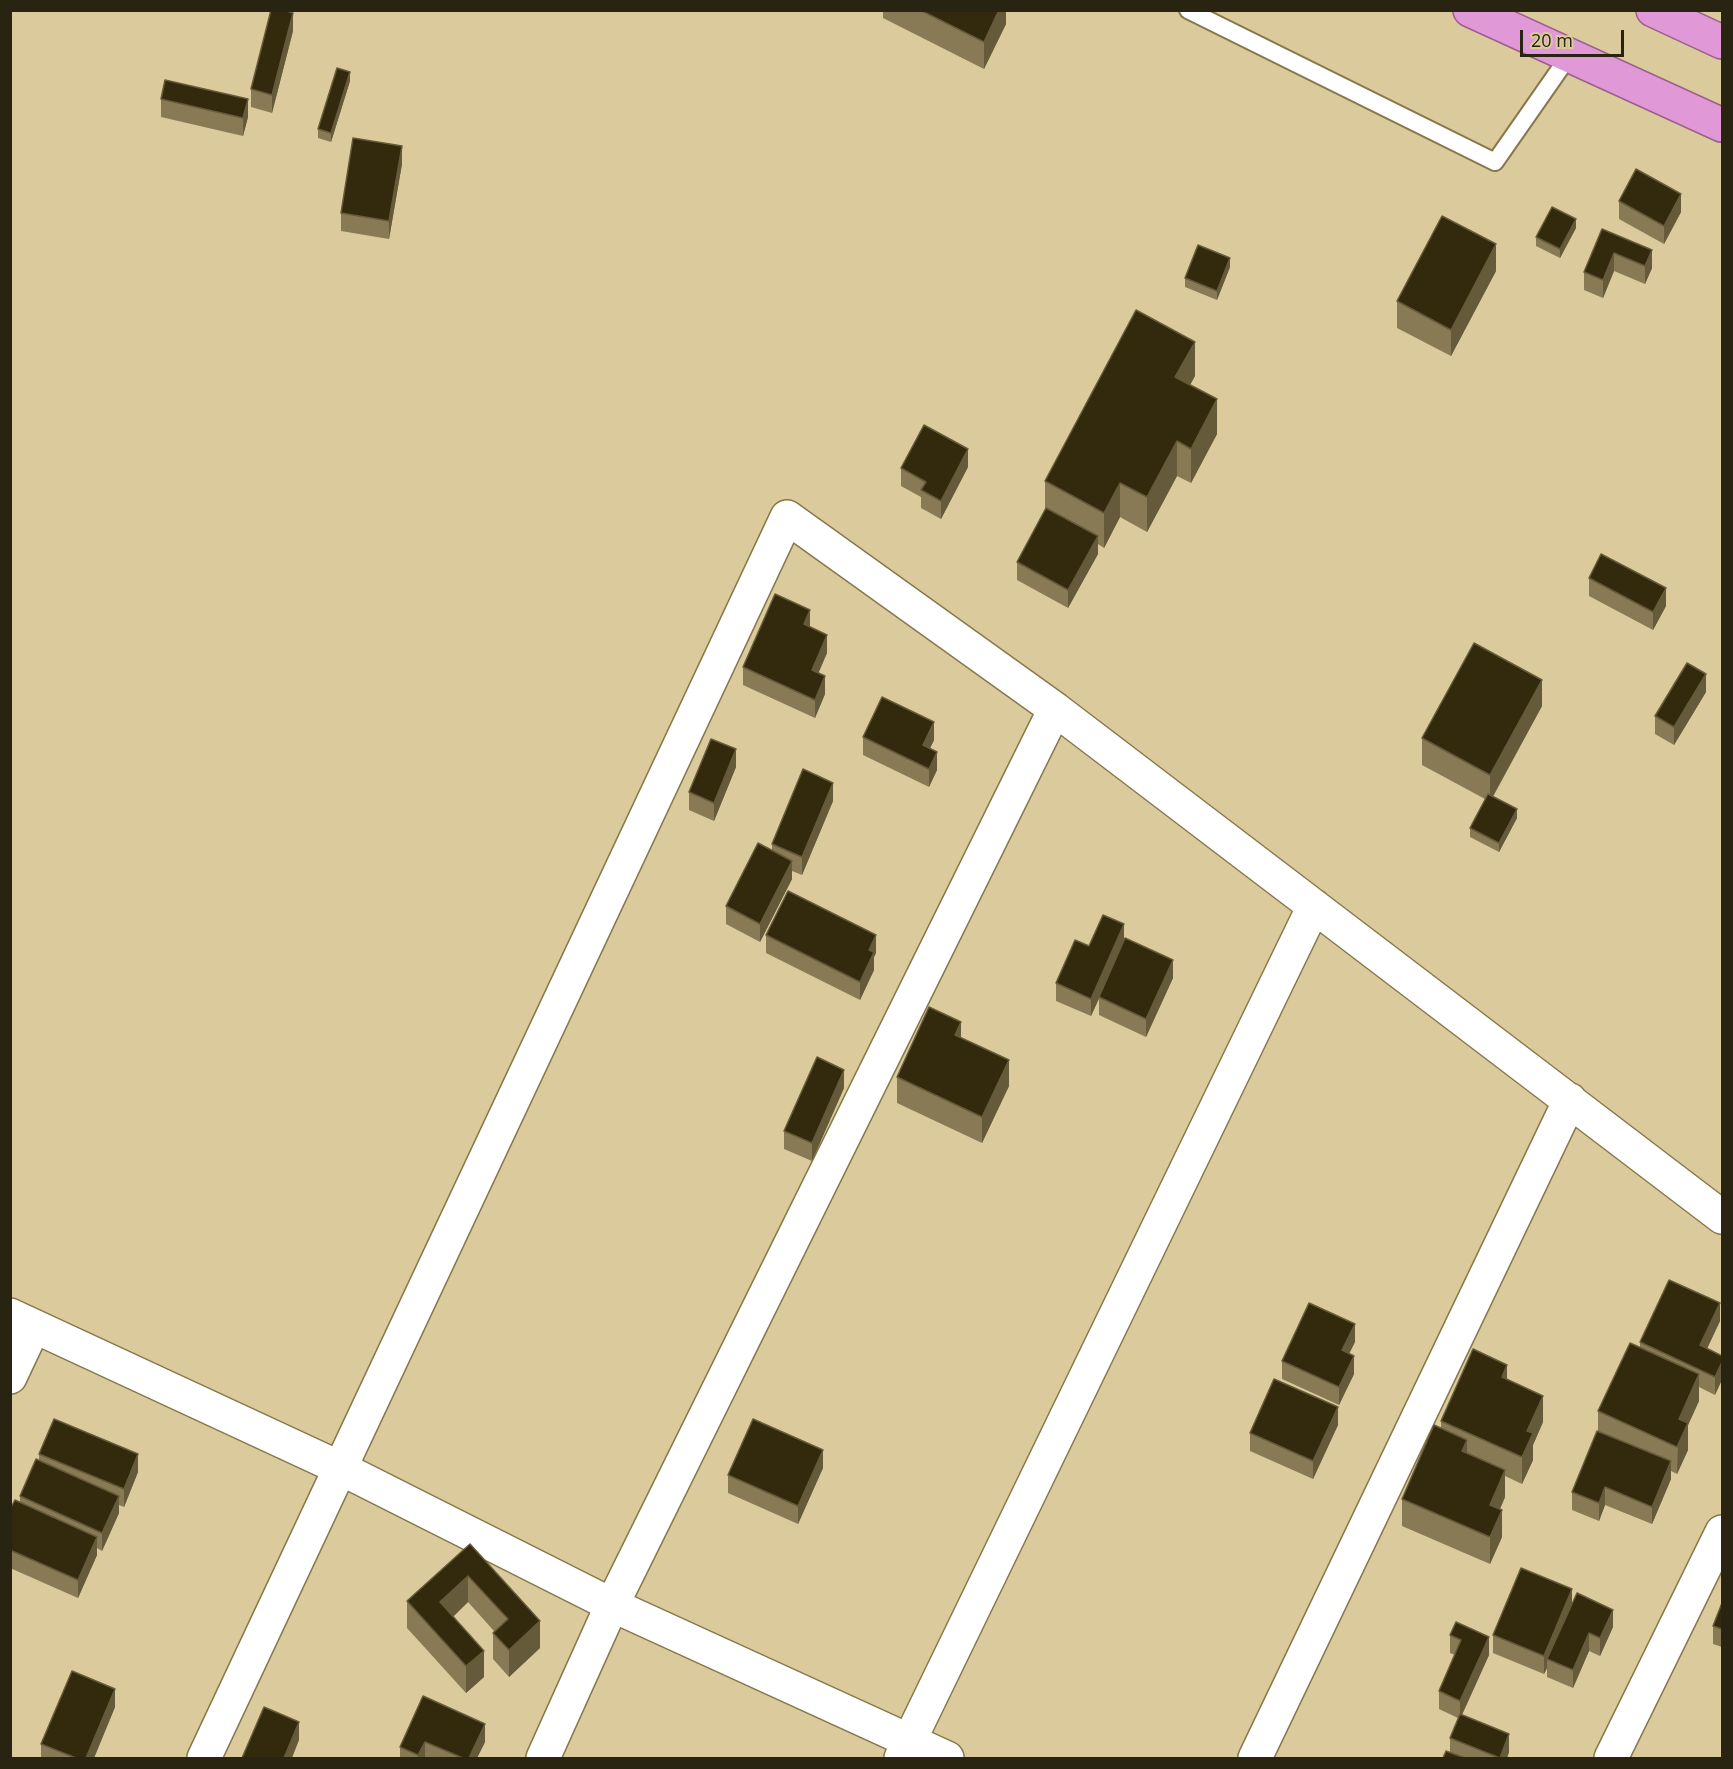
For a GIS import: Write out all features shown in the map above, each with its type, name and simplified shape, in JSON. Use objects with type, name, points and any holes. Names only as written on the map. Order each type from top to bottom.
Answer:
[{"type":"highway","points":[[1470,10],[1722,125]]},
{"type":"highway","points":[[1653,10],[1722,42]]},
{"type":"street","points":[[204,1758],[787,517],[1055,709],[1722,1216]]},
{"type":"street","points":[[543,1758],[612,1605],[1055,709]]},
{"type":"street","points":[[904,1750],[1314,906]]},
{"type":"street","points":[[1256,1758],[1570,1100]]},
{"type":"street","points":[[10,1377],[22,1321],[340,1468],[904,1750],[947,1758]]},
{"type":"street","points":[[1611,1758],[1722,1532]]},
{"type":"lane","points":[[1188,10],[1495,162],[1569,56]]},
{"type":"building","points":[[271,10],[293,13],[272,95],[251,89]]},
{"type":"building","points":[[920,10],[999,10],[984,42]]},
{"type":"building","points":[[337,68],[350,72],[331,133],[318,129]]},
{"type":"building","points":[[165,80],[248,99],[243,118],[161,99]]},
{"type":"building","points":[[353,138],[402,146],[389,221],[341,213]]},
{"type":"building","points":[[1636,169],[1681,194],[1664,226],[1619,201]]},
{"type":"building","points":[[1552,207],[1576,219],[1560,249],[1536,237]]},
{"type":"building","points":[[1442,216],[1496,244],[1451,330],[1397,301]]},
{"type":"building","points":[[1602,229],[1652,250],[1645,266],[1614,253],[1603,280],[1584,272]]},
{"type":"building","points":[[1198,245],[1230,258],[1217,291],[1185,278]]},
{"type":"building","points":[[1136,310],[1195,342],[1175,377],[1217,399],[1191,449],[1177,441],[1147,497],[1120,483],[1104,513],[1045,481]]},
{"type":"building","points":[[924,425],[968,449],[941,501],[921,490],[926,482],[901,468]]},
{"type":"building","points":[[1046,508],[1098,536],[1068,590],[1017,562]]},
{"type":"building","points":[[1601,554],[1666,588],[1653,612],[1589,578]]},
{"type":"building","points":[[775,594],[810,610],[804,624],[827,635],[812,670],[825,676],[815,700],[743,667]]},
{"type":"building","points":[[1474,643],[1542,680],[1490,775],[1422,738]]},
{"type":"building","points":[[1687,663],[1706,674],[1674,727],[1655,716]]},
{"type":"building","points":[[882,697],[934,722],[923,745],[937,752],[929,769],[863,737]]},
{"type":"building","points":[[711,739],[736,749],[714,803],[689,792]]},
{"type":"building","points":[[803,769],[833,783],[802,857],[772,844]]},
{"type":"building","points":[[1488,794],[1517,809],[1499,843],[1470,828]]},
{"type":"building","points":[[758,843],[792,861],[760,924],[726,906]]},
{"type":"building","points":[[788,891],[876,935],[869,950],[874,952],[860,982],[766,935]]},
{"type":"building","points":[[1103,915],[1124,924],[1091,999],[1056,983],[1075,940],[1089,946]]},
{"type":"building","points":[[1125,938],[1173,960],[1146,1019],[1099,997]]},
{"type":"building","points":[[929,1007],[961,1022],[955,1035],[1009,1060],[982,1117],[897,1077]]},
{"type":"building","points":[[817,1057],[844,1070],[812,1143],[784,1131]]},
{"type":"building","points":[[1669,1280],[1720,1303],[1700,1345],[1722,1356],[1722,1362],[1715,1377],[1640,1342]]},
{"type":"building","points":[[1309,1303],[1355,1324],[1342,1350],[1354,1356],[1339,1387],[1282,1361]]},
{"type":"building","points":[[1630,1343],[1699,1374],[1679,1419],[1688,1423],[1677,1447],[1598,1411]]},
{"type":"building","points":[[1473,1349],[1507,1365],[1502,1377],[1543,1396],[1527,1431],[1533,1433],[1522,1457],[1441,1421]]},
{"type":"building","points":[[1274,1379],[1338,1407],[1313,1461],[1250,1433]]},
{"type":"building","points":[[54,1419],[138,1454],[124,1489],[39,1454]]},
{"type":"building","points":[[753,1419],[823,1450],[798,1506],[728,1475]]},
{"type":"building","points":[[1434,1425],[1467,1440],[1462,1451],[1505,1470],[1490,1505],[1502,1510],[1490,1537],[1402,1499]]},
{"type":"building","points":[[1597,1431],[1671,1461],[1652,1507],[1605,1487],[1599,1503],[1572,1492]]},
{"type":"building","points":[[36,1459],[119,1496],[102,1533],[20,1496]]},
{"type":"building","points":[[15,1500],[97,1537],[78,1580],[10,1550],[10,1509]]},
{"type":"building","points":[[470,1544],[540,1621],[509,1650],[493,1633],[508,1619],[468,1576],[440,1602],[484,1651],[466,1666],[407,1601]]},
{"type":"building","points":[[1521,1568],[1572,1589],[1544,1656],[1493,1635]]},
{"type":"building","points":[[1577,1593],[1613,1610],[1600,1638],[1589,1633],[1573,1670],[1547,1659]]},
{"type":"building","points":[[1722,1603],[1722,1629],[1713,1626]]},
{"type":"building","points":[[1456,1622],[1489,1637],[1460,1701],[1439,1691],[1461,1640],[1450,1635]]},
{"type":"building","points":[[72,1671],[115,1689],[86,1758],[76,1758],[41,1744]]},
{"type":"building","points":[[423,1696],[485,1724],[469,1758],[463,1758],[425,1742],[418,1755],[400,1747]]},
{"type":"building","points":[[264,1707],[299,1722],[284,1758],[242,1758]]},
{"type":"building","points":[[1460,1714],[1509,1734],[1500,1758],[1450,1738]]},
{"type":"building","points":[[1446,1751],[1465,1758],[1443,1758]]}]
